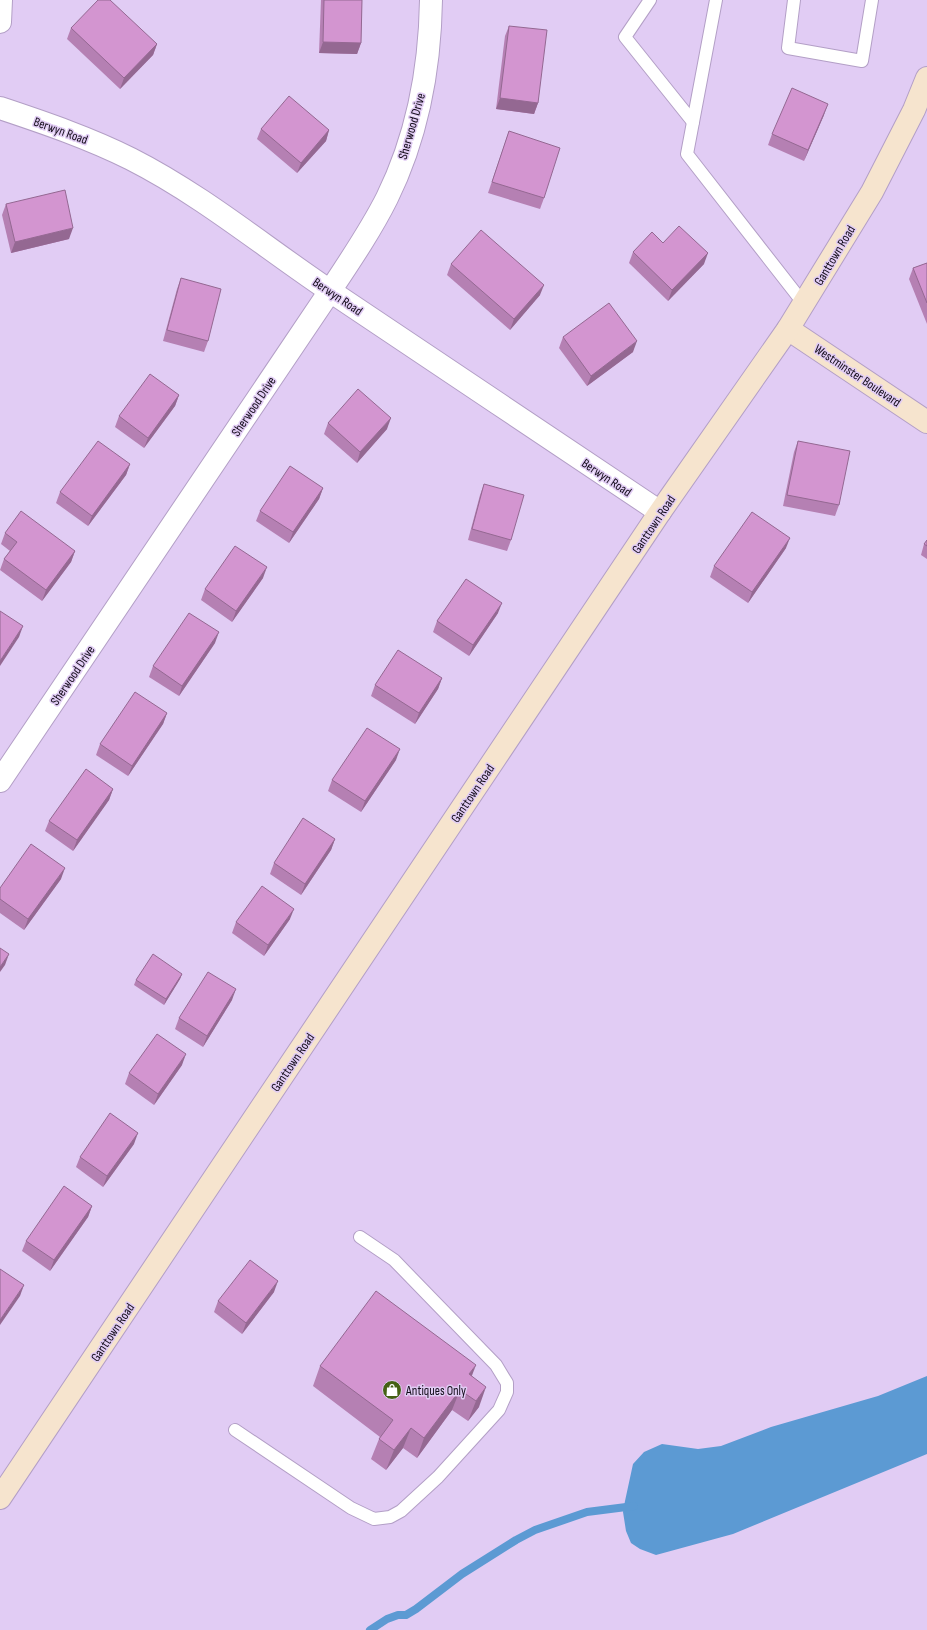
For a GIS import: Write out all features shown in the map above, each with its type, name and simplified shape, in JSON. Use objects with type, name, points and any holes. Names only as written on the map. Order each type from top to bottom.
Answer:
[{"type":"street","points":[[0,22],[1,0]]},
{"type":"street","name":"Sherwood Drive","points":[[0,781],[362,244],[387,197],[404,156],[416,116],[425,73],[431,20],[431,0]]},
{"type":"street","name":"Ganttown Road","points":[[0,1498],[660,512],[788,329],[872,192],[914,110],[927,78]]},
{"type":"street","name":"Berwyn Road","points":[[0,108],[73,133],[132,160],[197,198],[330,291],[660,512]]},
{"type":"street","name":"Westminster Boulevard","points":[[788,329],[927,422]]},
{"type":"lane","points":[[650,0],[625,37],[693,122]]},
{"type":"lane","points":[[716,0],[687,154],[804,304]]},
{"type":"lane","points":[[794,0],[788,48],[862,60],[872,0]]},
{"type":"lane","points":[[235,1430],[351,1508],[374,1519],[390,1517],[401,1511],[438,1477],[499,1410],[507,1392],[507,1383],[496,1365],[394,1260],[360,1237]]},
{"type":"water","points":[[927,1376],[927,1454],[733,1534],[656,1555],[640,1549],[631,1543],[626,1531],[623,1512],[633,1464],[644,1452],[662,1444],[698,1449],[721,1446],[771,1427],[878,1396]]},
{"type":"building","points":[[98,0],[110,0],[157,44],[124,78],[71,28]]},
{"type":"building","points":[[324,0],[362,0],[361,43],[323,42]]},
{"type":"building","points":[[509,26],[547,30],[538,103],[500,98]]},
{"type":"building","points":[[792,88],[828,104],[808,150],[772,134]]},
{"type":"building","points":[[289,96],[329,130],[301,163],[261,129]]},
{"type":"building","points":[[509,131],[560,148],[544,198],[492,182]]},
{"type":"building","points":[[65,190],[73,228],[15,242],[6,204]]},
{"type":"building","points":[[679,226],[708,253],[672,290],[633,252],[652,232],[663,243]]},
{"type":"building","points":[[481,230],[544,285],[514,319],[451,264]]},
{"type":"building","points":[[927,263],[927,303],[913,268]]},
{"type":"building","points":[[181,278],[221,289],[208,341],[167,330]]},
{"type":"building","points":[[609,303],[637,341],[591,376],[563,337]]},
{"type":"building","points":[[150,374],[179,395],[148,438],[119,416]]},
{"type":"building","points":[[358,389],[391,418],[360,452],[328,423]]},
{"type":"building","points":[[98,441],[130,464],[92,516],[60,492]]},
{"type":"building","points":[[798,441],[850,451],[839,505],[787,495]]},
{"type":"building","points":[[290,466],[323,488],[293,532],[260,511]]},
{"type":"building","points":[[484,484],[524,495],[511,540],[472,529]]},
{"type":"building","points":[[21,511],[75,551],[46,590],[4,559],[17,542],[5,533]]},
{"type":"building","points":[[752,512],[790,538],[752,592],[714,566]]},
{"type":"building","points":[[235,546],[267,567],[236,611],[205,589]]},
{"type":"building","points":[[466,579],[502,603],[473,645],[437,621]]},
{"type":"building","points":[[0,611],[23,626],[0,661]]},
{"type":"building","points":[[189,613],[219,632],[182,686],[153,666]]},
{"type":"building","points":[[398,650],[442,678],[419,713],[375,685]]},
{"type":"building","points":[[135,692],[167,713],[132,766],[100,744]]},
{"type":"building","points":[[367,728],[400,749],[365,801],[332,780]]},
{"type":"building","points":[[86,769],[113,789],[77,840],[49,821]]},
{"type":"building","points":[[303,818],[335,839],[305,884],[274,863]]},
{"type":"building","points":[[31,844],[65,868],[28,919],[0,899],[0,888]]},
{"type":"building","points":[[262,886],[294,909],[268,945],[236,922]]},
{"type":"building","points":[[0,948],[9,954],[0,967]]},
{"type":"building","points":[[153,954],[182,974],[166,999],[136,980]]},
{"type":"building","points":[[208,972],[236,989],[207,1036],[179,1018]]},
{"type":"building","points":[[157,1034],[186,1054],[158,1094],[129,1073]]},
{"type":"building","points":[[110,1113],[138,1133],[107,1176],[80,1157]]},
{"type":"building","points":[[64,1186],[92,1206],[54,1260],[26,1241]]},
{"type":"building","points":[[250,1260],[278,1281],[246,1323],[218,1301]]},
{"type":"building","points":[[0,1269],[24,1285],[0,1320]]},
{"type":"building","name":"Antiques Only","points":[[376,1291],[476,1365],[469,1374],[486,1387],[476,1401],[460,1390],[424,1438],[411,1428],[394,1450],[379,1439],[393,1420],[320,1366]]},
{"type":"waterway","points":[[370,1630],[387,1619],[398,1615],[406,1615],[416,1609],[462,1574],[516,1540],[535,1530],[587,1512],[634,1506]]},
{"type":"place","name":"Antiques Only","points":[[392,1390]]}]
